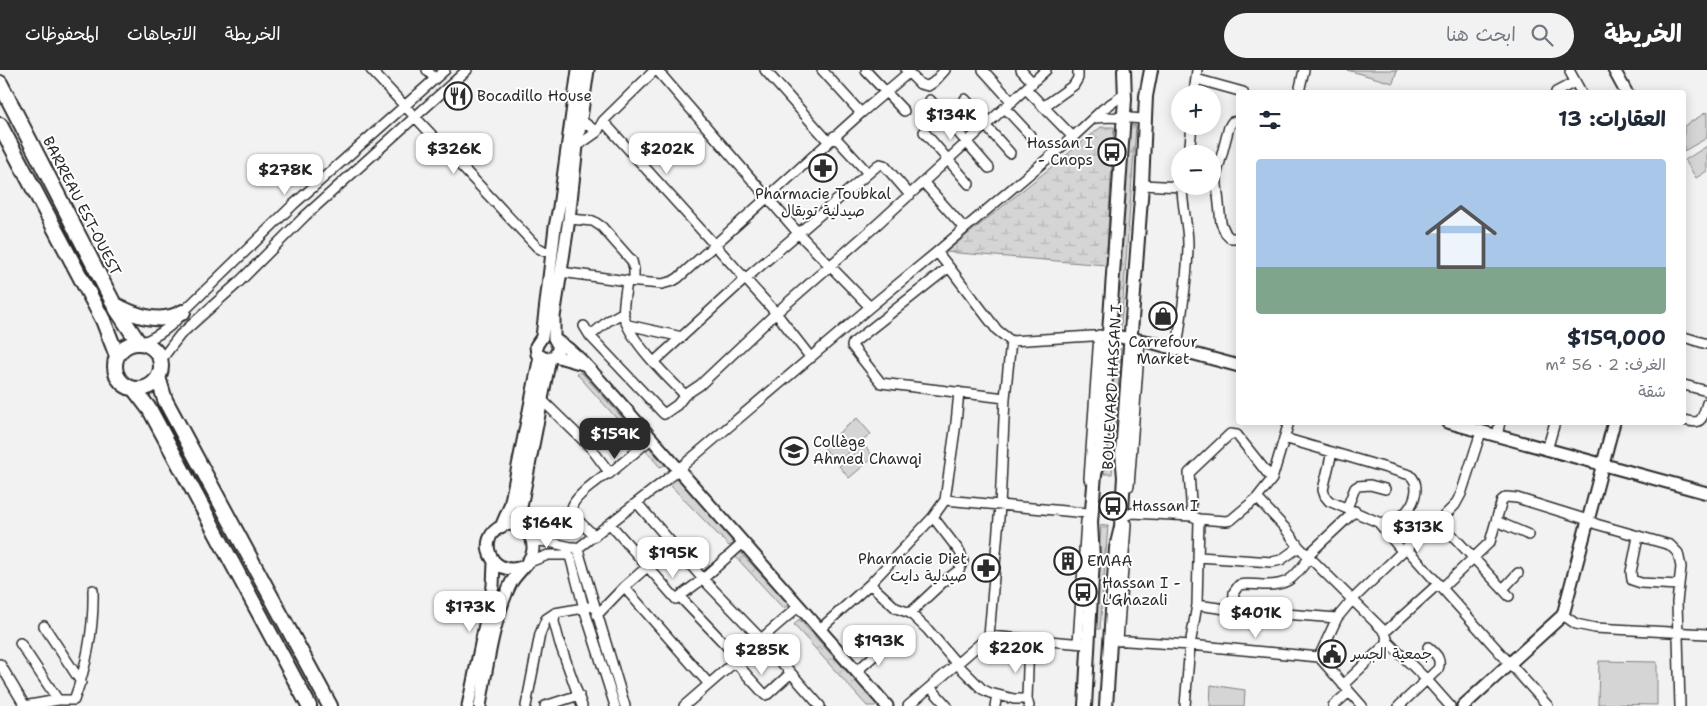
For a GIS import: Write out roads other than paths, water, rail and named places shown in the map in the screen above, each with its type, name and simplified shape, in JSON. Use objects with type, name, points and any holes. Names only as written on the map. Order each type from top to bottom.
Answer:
[{"type":"main road","name":"BOULEVARD HASSAN I","points":[[1086,706],[1084,644],[1093,553],[1091,522],[1095,474],[1101,450],[1104,335],[1125,94],[1124,70]]},
{"type":"main road","name":"BOULEVARD HASSAN I","points":[[1106,706],[1114,640],[1116,548],[1124,517],[1127,480],[1122,453],[1135,339],[1146,96],[1151,70]]},
{"type":"main road","name":"BARREAU EST-OUEST","points":[[0,83],[114,304],[140,343]]},
{"type":"main road","points":[[0,125],[103,320],[117,356],[115,370],[118,379],[126,386],[134,389],[148,387],[158,377]]},
{"type":"main road","points":[[114,304],[136,315],[153,318],[170,317],[183,312]]},
{"type":"main road","points":[[117,356],[128,345],[140,343],[151,348],[158,356],[160,361],[158,377],[167,402],[330,706]]},
{"type":"main road","points":[[134,389],[150,410],[308,706]]},
{"type":"street","points":[[371,70],[537,247],[552,253]]},
{"type":"street","points":[[427,70],[435,80]]},
{"type":"street","points":[[140,343],[165,330],[177,320],[294,204],[445,70]]},
{"type":"street","points":[[160,361],[180,335],[238,283],[305,216],[467,70]]},
{"type":"street","points":[[578,70],[542,337],[536,346],[548,357],[583,364]]},
{"type":"street","points":[[501,527],[510,506],[548,357],[559,347],[555,339],[554,317],[588,70]]},
{"type":"street","points":[[577,146],[597,132],[603,121],[656,70],[768,196],[799,234],[870,307]]},
{"type":"street","points":[[765,70],[831,139],[868,173]]},
{"type":"street","points":[[822,70],[861,113]]},
{"type":"street","points":[[561,272],[662,284],[673,281],[907,72],[920,84],[928,86],[937,80],[945,70]]},
{"type":"street","points":[[983,70],[1030,135]]},
{"type":"street","points":[[1021,70],[1043,107],[1073,137]]},
{"type":"street","points":[[584,326],[590,336],[662,412],[668,413],[684,395],[700,385],[776,313],[924,183],[1046,70]]},
{"type":"street","points":[[1043,107],[1074,85],[1078,78],[1078,70]]},
{"type":"street","points":[[1299,90],[1304,70]]},
{"type":"street","points":[[1614,70],[1625,90]]},
{"type":"street","points":[[866,71],[904,111]]},
{"type":"street","points":[[1570,72],[1581,90]]},
{"type":"street","points":[[1196,74],[1239,90]]},
{"type":"street","points":[[1560,90],[1575,82]]},
{"type":"street","points":[[494,563],[508,570],[548,555],[573,552],[596,536],[937,252],[1073,137],[1103,109],[1125,94]]},
{"type":"street","points":[[965,99],[1010,153]]},
{"type":"street","points":[[930,100],[988,168]]},
{"type":"street","points":[[1095,118],[1123,116],[1145,119]]},
{"type":"street","points":[[580,120],[597,132]]},
{"type":"street","points":[[603,121],[776,313],[811,358]]},
{"type":"street","points":[[1236,121],[1232,122],[1229,127],[1217,173],[1223,228],[1230,238],[1236,238]]},
{"type":"street","points":[[924,132],[969,184]]},
{"type":"street","points":[[654,362],[745,279],[880,164],[884,165],[910,195]]},
{"type":"street","points":[[924,183],[964,228]]},
{"type":"street","points":[[1142,185],[1171,186]]},
{"type":"street","points":[[1177,350],[1188,254],[1187,219],[1183,195]]},
{"type":"street","points":[[569,219],[593,221],[602,228],[632,261],[634,269],[624,319],[654,362],[684,395]]},
{"type":"street","points":[[937,252],[997,330],[1011,341],[1104,335],[1135,339],[1236,365]]},
{"type":"street","points":[[950,267],[864,332],[854,341],[852,346],[881,383],[1005,398]]},
{"type":"street","points":[[590,336],[608,321],[624,312]]},
{"type":"street","points":[[628,325],[682,337]]},
{"type":"street","points":[[989,636],[1084,644],[1087,514],[1104,335]]},
{"type":"street","points":[[542,337],[548,336],[555,339],[569,349],[678,469],[887,706]]},
{"type":"street","points":[[1686,338],[1707,344]]},
{"type":"street","points":[[908,706],[989,636],[1000,506],[1005,398],[1011,341]]},
{"type":"street","points":[[480,706],[499,617],[507,593],[533,553],[533,541],[524,529],[521,507],[542,400],[548,357]]},
{"type":"street","points":[[1686,386],[1707,391]]},
{"type":"street","points":[[820,629],[870,584],[933,517],[945,500],[959,392]]},
{"type":"street","points":[[542,400],[591,448],[609,472]]},
{"type":"street","points":[[1686,420],[1699,422],[1707,404]]},
{"type":"street","points":[[1124,517],[1132,513],[1231,520],[1257,498],[1272,478],[1288,425]]},
{"type":"street","points":[[1457,425],[1602,466],[1707,493]]},
{"type":"street","points":[[1497,436],[1499,425]]},
{"type":"street","points":[[1547,450],[1554,425]]},
{"type":"street","points":[[1463,706],[1563,615],[1613,425]]},
{"type":"street","points":[[1319,657],[1337,618],[1352,600],[1404,550],[1439,521],[1458,500],[1481,432]]},
{"type":"street","points":[[1185,706],[1190,645],[1197,605],[1199,557],[1188,478],[1189,473],[1230,434],[1237,435],[1272,478]]},
{"type":"street","points":[[1284,438],[1404,472],[1414,479],[1417,484],[1417,489],[1406,512],[1389,524],[1378,522],[1329,501],[1323,490],[1332,452]]},
{"type":"street","points":[[596,536],[576,518],[572,505],[577,498],[651,439]]},
{"type":"street","points":[[1233,610],[1234,592],[1239,584],[1263,585],[1286,583],[1300,570],[1309,556],[1351,509],[1355,488],[1370,485],[1385,489]]},
{"type":"street","points":[[1333,706],[1387,637],[1440,586],[1473,559],[1490,542],[1502,500],[1506,497],[1670,545],[1676,551],[1680,568],[1678,632],[1680,706]]},
{"type":"street","points":[[1257,498],[1285,528],[1299,547],[1352,600],[1450,706]]},
{"type":"street","points":[[945,500],[1087,514]]},
{"type":"street","points":[[637,503],[703,579],[761,639],[820,706]]},
{"type":"street","points":[[910,613],[959,570],[963,561],[960,552],[933,517]]},
{"type":"street","points":[[1439,521],[1506,593],[1518,573]]},
{"type":"street","points":[[1496,521],[1529,535]]},
{"type":"street","points":[[1378,522],[1440,586],[1548,706]]},
{"type":"street","points":[[610,524],[674,599],[680,597],[703,579],[743,543]]},
{"type":"street","points":[[468,706],[493,586],[494,563],[489,552],[490,540],[492,534],[501,527],[513,525],[524,529]]},
{"type":"street","points":[[1638,537],[1631,572],[1632,579],[1641,583],[1679,585]]},
{"type":"street","points":[[533,541],[549,542],[573,552]]},
{"type":"street","points":[[1199,557],[1272,562],[1282,560],[1299,547]]},
{"type":"street","points":[[573,552],[615,706]]},
{"type":"street","points":[[597,615],[624,587],[647,567]]},
{"type":"street","points":[[870,584],[896,608],[910,613],[982,689],[1028,703],[1029,639]]},
{"type":"street","points":[[624,587],[709,684]]},
{"type":"street","points":[[0,664],[25,706],[39,705],[58,700],[74,703],[93,623],[93,590]]},
{"type":"street","points":[[680,597],[765,695],[791,673]]},
{"type":"street","points":[[1197,605],[1233,610],[1337,618]]},
{"type":"street","points":[[691,704],[709,684],[799,606]]},
{"type":"street","points":[[526,706],[543,624],[546,619],[555,613],[589,607]]},
{"type":"street","points":[[589,607],[597,615],[624,706]]},
{"type":"street","points":[[555,613],[554,622],[560,644],[582,706]]},
{"type":"street","points":[[1563,615],[1576,624],[1596,628],[1707,634]]},
{"type":"street","points":[[44,626],[80,682]]},
{"type":"street","points":[[1114,640],[1319,657],[1362,706]]},
{"type":"street","points":[[20,643],[58,700]]},
{"type":"street","points":[[857,671],[886,645]]},
{"type":"street","points":[[1399,706],[1438,670],[1440,664],[1438,656],[1428,647]]},
{"type":"street","points":[[930,687],[947,706]]},
{"type":"street","points":[[545,706],[579,695]]},
{"type":"street","points":[[995,706],[997,695]]},
{"type":"place","name":"Bocadillo House","points":[[458,96]]},
{"type":"place","name":"Hassan I - Cnops","points":[[1112,152]]},
{"type":"place","name":"Pharmacie Toubkal صيدلية توبقال","points":[[823,168]]},
{"type":"place","name":"Carrefour Market","points":[[1163,316]]},
{"type":"place","name":"Collège Ahmed Chawqi","points":[[794,451]]},
{"type":"place","name":"Hassan I","points":[[1113,506]]},
{"type":"place","name":"EMAA","points":[[1068,561]]},
{"type":"place","name":"Pharmacie Diet صيدلية دايت","points":[[986,568]]},
{"type":"place","name":"Hassan I - L'Ghazali","points":[[1083,592]]},
{"type":"place","name":"جمعية الجسر","points":[[1332,654]]}]
